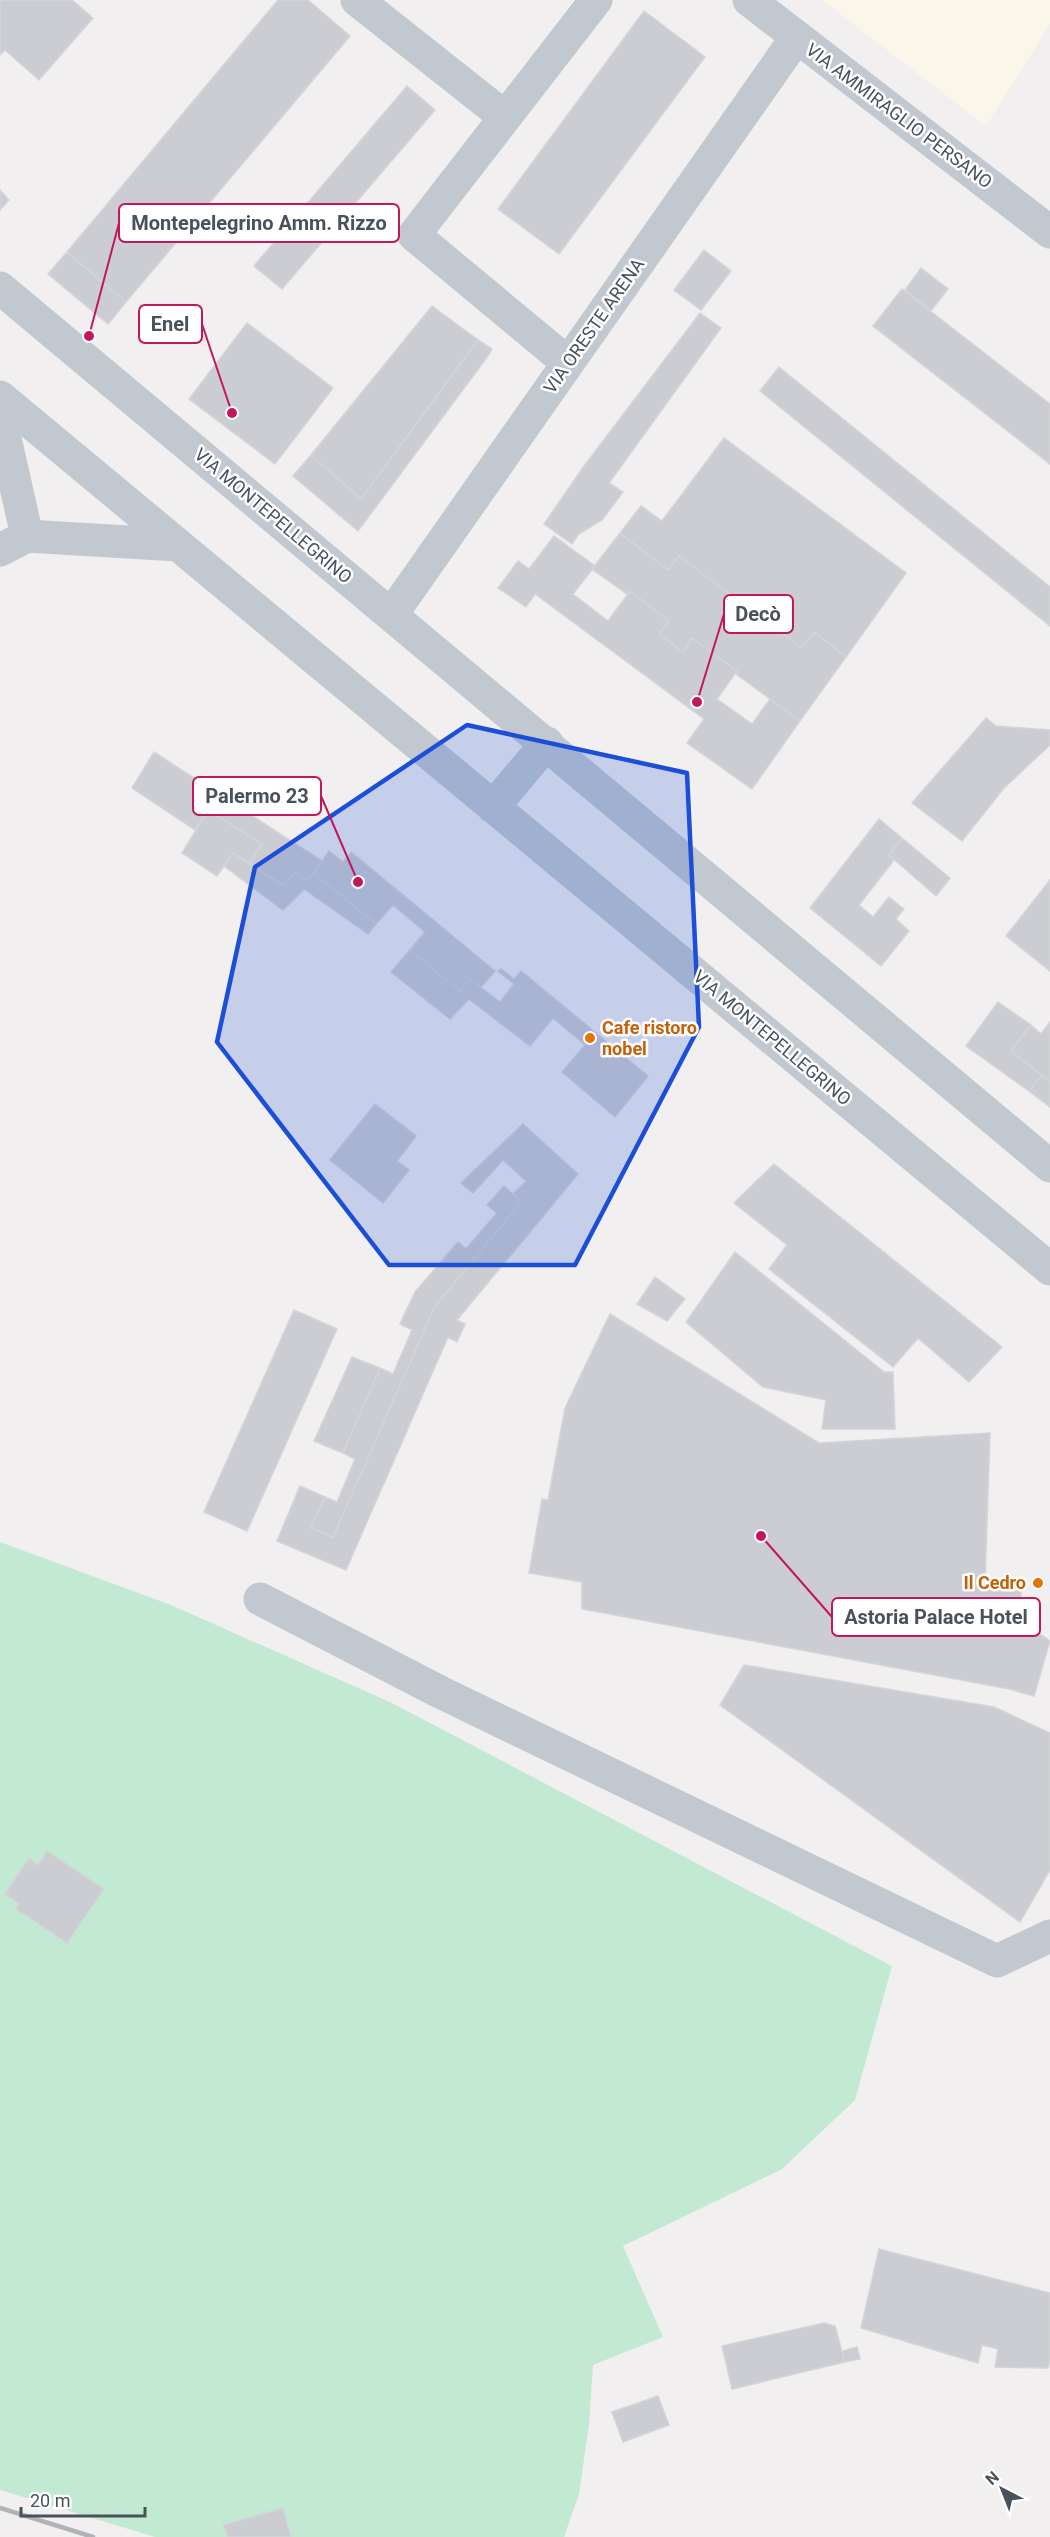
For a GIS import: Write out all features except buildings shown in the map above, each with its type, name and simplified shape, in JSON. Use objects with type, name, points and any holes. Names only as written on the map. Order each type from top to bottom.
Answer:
[{"type":"street","points":[[357,0],[505,117]]},
{"type":"street","points":[[568,363],[414,235],[596,0]]},
{"type":"street","name":"VIA AMMIRAGLIO PERSANO","points":[[749,0],[1050,232]]},
{"type":"street","name":"VIA ORESTE ARENA","points":[[392,614],[796,38]]},
{"type":"street","name":"VIA MONTEPELLEGRINO","points":[[0,288],[547,743],[1050,1166]]},
{"type":"street","name":"VIA MONTEPELLEGRINO","points":[[0,397],[1050,1269]]},
{"type":"street","points":[[0,416],[13,543],[178,545]]},
{"type":"street","points":[[493,807],[547,743]]},
{"type":"street","points":[[260,1599],[440,1692],[997,1960],[1050,1936]]},
{"type":"highlighted area","points":[[467,725],[687,773],[699,1027],[575,1265],[389,1265],[217,1042],[255,867]]},
{"type":"shaded area","points":[[822,0],[1050,0],[1050,24],[986,126]]},
{"type":"green space","points":[[0,1542],[171,1605],[392,1703],[892,1966],[855,2100],[782,2169],[623,2246],[663,2337],[593,2365],[589,2425],[579,2494],[564,2537],[155,2537],[0,2490]]},
{"type":"railway","points":[[0,2508],[93,2537]]},
{"type":"place","name":"Montepelegrino Amm. Rizzo","points":[[89,336]]},
{"type":"place","name":"Enel","points":[[232,413]]},
{"type":"place","name":"Decò","points":[[697,702]]},
{"type":"place","name":"Palermo 23","points":[[358,882]]},
{"type":"place","name":"Cafe ristoro nobel","points":[[590,1038]]},
{"type":"place","name":"Astoria Palace Hotel","points":[[761,1536]]},
{"type":"place","name":"Il Cedro","points":[[1038,1583]]}]
